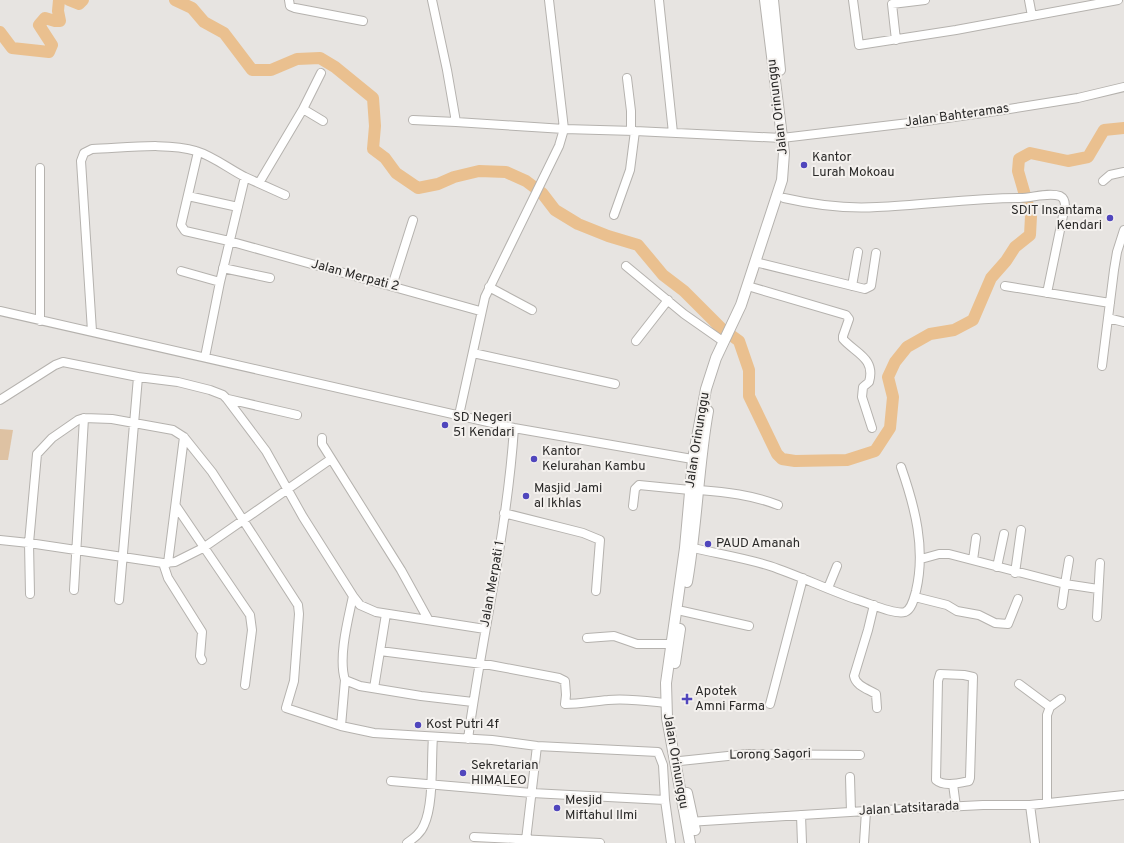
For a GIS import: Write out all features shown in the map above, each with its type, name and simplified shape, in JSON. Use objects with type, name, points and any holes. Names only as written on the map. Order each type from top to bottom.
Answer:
[{"type":"street","points":[[289,0],[290,6],[295,8],[363,21]]},
{"type":"street","points":[[432,0],[447,70],[456,122]]},
{"type":"street","points":[[459,415],[473,353],[480,311],[489,287],[559,146],[564,129],[549,0]]},
{"type":"street","points":[[659,0],[673,133]]},
{"type":"street","name":"Jalan Orinunggu","points":[[690,843],[690,822],[680,761],[675,750],[671,688],[674,644],[697,460],[711,394],[726,339],[751,287],[784,198],[790,166],[765,0]]},
{"type":"street","name":"Jalan Orinunggu","points":[[735,323],[782,180],[785,138],[773,0]]},
{"type":"street","points":[[853,0],[859,45],[896,40],[1118,0]]},
{"type":"street","points":[[896,40],[891,2],[925,0]]},
{"type":"street","points":[[1029,0],[1032,16]]},
{"type":"street","points":[[259,183],[303,109],[321,73]]},
{"type":"street","points":[[614,215],[630,170],[633,130],[627,78]]},
{"type":"street","name":"Jalan Bahteramas","points":[[413,120],[564,129],[633,130],[785,138],[1003,110],[1078,98],[1124,87]]},
{"type":"street","points":[[303,109],[323,121]]},
{"type":"street","points":[[92,331],[81,161],[84,153],[92,149],[168,147],[198,152],[245,177],[285,195]]},
{"type":"street","points":[[198,152],[188,196],[238,207]]},
{"type":"street","points":[[40,168],[40,320]]},
{"type":"street","points":[[1102,182],[1110,175],[1124,172]]},
{"type":"street","points":[[204,357],[229,241],[245,177]]},
{"type":"street","points":[[784,198],[827,206],[876,207],[995,198],[1024,198],[1056,195],[1062,197],[1064,203],[1047,293]]},
{"type":"street","name":"Jalan Merpati 2","points":[[188,196],[181,225],[183,229],[480,311]]},
{"type":"street","points":[[392,286],[413,220]]},
{"type":"street","points":[[1102,366],[1117,252],[1124,230]]},
{"type":"street","points":[[852,286],[858,252]]},
{"type":"street","points":[[759,263],[865,289],[871,286],[876,253]]},
{"type":"street","points":[[626,266],[668,300],[726,339]]},
{"type":"street","points":[[223,268],[270,278]]},
{"type":"street","points":[[181,271],[220,282]]},
{"type":"street","points":[[1005,286],[1110,303]]},
{"type":"street","points":[[489,287],[532,310]]},
{"type":"street","points":[[751,287],[846,315],[849,319],[843,339],[863,354],[870,372],[869,382],[863,387],[862,397],[872,428]]},
{"type":"street","points":[[636,341],[668,300]]},
{"type":"street","points":[[0,311],[514,428],[697,460]]},
{"type":"street","points":[[1108,318],[1124,322]]},
{"type":"street","points":[[473,353],[615,384]]},
{"type":"street","points":[[0,400],[55,365],[64,362],[138,377],[178,382],[223,395],[228,399],[266,451],[286,488],[360,605],[367,609],[386,614],[428,619],[485,629]]},
{"type":"street","points":[[119,600],[124,556],[138,377]]},
{"type":"street","points":[[228,399],[297,415]]},
{"type":"street","points":[[74,590],[84,418]]},
{"type":"street","points":[[30,594],[28,543],[37,454],[41,448],[63,429],[84,418],[134,422],[173,430],[184,437],[199,454],[298,605],[299,620],[294,681],[286,708],[341,726],[374,732],[537,746],[654,751],[660,754],[675,750]]},
{"type":"street","name":"Jalan Merpati 1","points":[[468,739],[479,664],[494,584],[514,428]]},
{"type":"street","points":[[184,437],[176,506],[166,563],[168,578],[202,632],[200,656],[202,660]]},
{"type":"street","points":[[322,438],[322,444],[401,570],[428,619]]},
{"type":"street","points":[[0,540],[166,563],[182,559],[203,548],[286,488],[312,474],[331,459]]},
{"type":"street","points":[[693,548],[768,566],[895,612],[905,612],[910,609],[915,597],[921,559],[920,537],[902,467]]},
{"type":"street","points":[[633,506],[635,489],[639,485],[745,495],[758,497],[778,505]]},
{"type":"street","name":"Jalan Orinunggu","points":[[694,490],[693,548],[682,611],[666,683],[665,703],[690,822],[697,843]]},
{"type":"street","points":[[176,506],[252,620],[244,685]]},
{"type":"street","points":[[504,513],[583,533],[600,540],[596,591]]},
{"type":"street","points":[[1015,573],[1021,530]]},
{"type":"street","points":[[998,567],[1004,534]]},
{"type":"street","points":[[973,560],[976,538]]},
{"type":"street","points":[[921,559],[944,553],[1015,573],[1065,584],[1098,589]]},
{"type":"street","points":[[1062,605],[1069,560]]},
{"type":"street","points":[[1097,617],[1100,563]]},
{"type":"street","points":[[828,588],[837,566]]},
{"type":"street","points":[[770,704],[803,578]]},
{"type":"street","points":[[341,726],[345,680],[345,648],[353,596]]},
{"type":"street","points":[[915,597],[979,615],[995,623],[1008,624],[1018,599]]},
{"type":"street","points":[[874,604],[854,676],[855,681],[858,684],[876,694],[877,708]]},
{"type":"street","points":[[682,611],[749,626]]},
{"type":"street","points":[[374,688],[386,614]]},
{"type":"street","points":[[587,638],[614,636],[636,644],[674,644]]},
{"type":"street","points":[[380,651],[526,671],[563,680],[566,685],[565,704],[582,704],[609,700],[665,703]]},
{"type":"street","points":[[940,674],[973,677],[970,778],[969,781],[953,784],[940,783],[936,780],[938,677],[940,674]]},
{"type":"street","points":[[345,680],[360,686],[473,702]]},
{"type":"street","points":[[1019,684],[1050,707]]},
{"type":"street","points":[[1047,803],[1047,715],[1050,707],[1061,699]]},
{"type":"street","points":[[408,843],[421,831],[425,824],[431,786],[433,737]]},
{"type":"street","points":[[526,840],[537,746]]},
{"type":"street","points":[[660,754],[663,764],[665,800],[671,843]]},
{"type":"street","name":"Lorong Sagori","points":[[680,761],[747,754],[860,755]]},
{"type":"street","points":[[850,777],[851,812]]},
{"type":"street","points":[[391,781],[431,786],[665,800]]},
{"type":"street","points":[[953,784],[956,807]]},
{"type":"street","name":"Jalan Latsitarada","points":[[690,822],[866,811],[1030,805],[1124,795]]},
{"type":"street","points":[[1030,805],[1035,843]]},
{"type":"street","points":[[864,843],[866,811]]},
{"type":"street","points":[[801,815],[802,843]]},
{"type":"street","points":[[474,837],[600,843]]},
{"type":"shaded area","points":[[0,429],[13,430],[8,460],[0,460]]},
{"type":"waterway","points":[[0,32],[12,48],[49,52],[52,45],[39,25],[45,18],[60,21],[58,11],[59,0]]},
{"type":"waterway","points":[[69,0],[79,4],[83,0]]},
{"type":"waterway","points":[[175,0],[192,8],[204,22],[224,33],[252,70],[271,70],[297,59],[320,58],[335,67],[373,98],[375,126],[373,149],[385,158],[396,173],[418,188],[438,184],[454,177],[479,171],[506,172],[526,181],[542,193],[555,210],[578,224],[608,236],[638,245],[663,275],[684,291],[721,328],[739,341],[749,370],[749,396],[777,454],[782,459],[795,461]]},
{"type":"waterway","points":[[795,461],[847,460],[875,451],[890,428],[893,397],[888,377],[895,362],[907,347],[930,334],[954,330],[973,320],[991,278],[1006,261],[1015,247],[1030,235],[1031,216],[1018,171],[1019,159],[1030,153],[1068,161],[1088,157],[1104,130],[1124,128]]},
{"type":"place","name":"Kantor Lurah Mokoau","points":[[804,165]]},
{"type":"place","name":"SDIT Insantama Kendari","points":[[1110,218]]},
{"type":"place","name":"SD Negeri 51 Kendari","points":[[445,425]]},
{"type":"place","name":"Kantor Kelurahan Kambu","points":[[534,459]]},
{"type":"place","name":"Masjid Jami al Ikhlas","points":[[526,496]]},
{"type":"place","name":"PAUD Amanah","points":[[708,544]]},
{"type":"place","name":"Apotek Amni Farma","points":[[687,699]]},
{"type":"place","name":"Kost Putri 4f","points":[[418,725]]},
{"type":"place","name":"Sekretarian HIMALEO","points":[[463,773]]},
{"type":"place","name":"Mesjid Miftahul Ilmi","points":[[557,808]]}]
